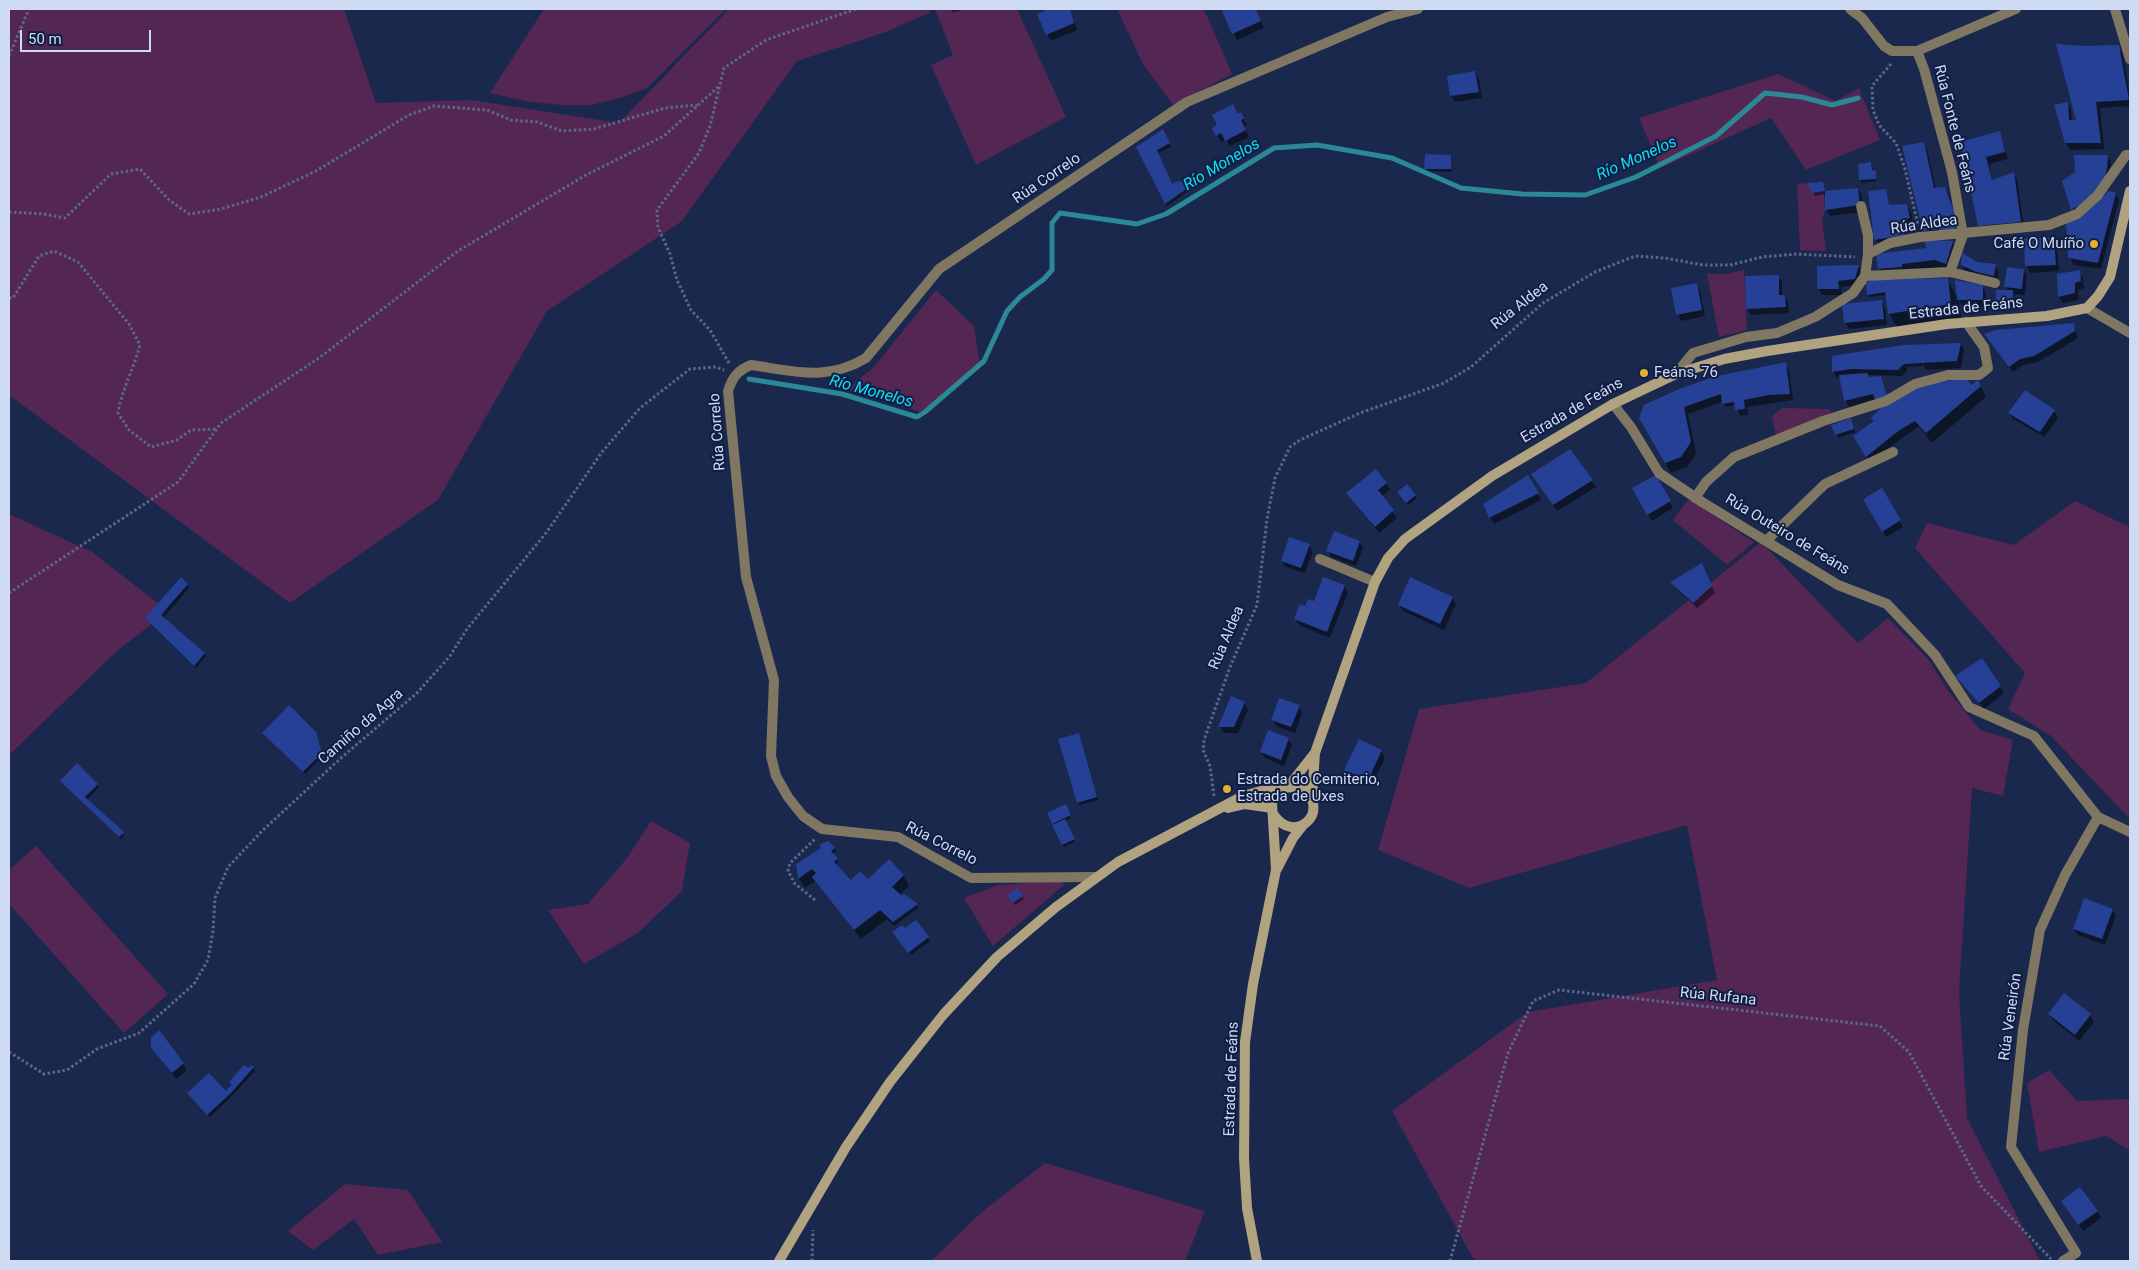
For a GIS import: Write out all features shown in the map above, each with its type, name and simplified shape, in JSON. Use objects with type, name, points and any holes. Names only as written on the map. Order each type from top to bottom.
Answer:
[{"type":"street","name":"Rúa Correlo","points":[[1097,877],[971,878],[898,837],[822,829],[804,816],[788,797],[776,776],[771,756],[774,680],[746,577],[728,391],[736,374],[742,368],[751,366],[814,373],[831,373],[850,368],[866,358],[939,269],[1187,102],[1384,13],[1418,9]]},
{"type":"street","points":[[1850,9],[1862,18],[1884,46],[1892,51],[1901,52],[1917,51],[2016,9]]},
{"type":"street","points":[[2116,9],[2130,60]]},
{"type":"street","name":"Rúa Fonte de Feáns","points":[[1917,51],[1924,69],[1952,172],[1963,235],[1950,272]]},
{"type":"street","name":"Rúa Aldea","points":[[1868,254],[1890,243],[1920,238],[2049,225],[2077,214],[2097,196],[2126,155],[2130,155]]},
{"type":"street","points":[[2130,191],[2110,277],[2098,296],[2087,308],[2130,333]]},
{"type":"street","points":[[1676,374],[1693,353],[1746,337],[1777,333],[1815,317],[1853,292],[1865,276],[1868,254],[1868,235],[1861,206]]},
{"type":"street","points":[[1865,276],[1950,272],[1995,283]]},
{"type":"street","name":"Estrada de Feáns","points":[[1276,870],[1293,838],[1309,820],[1314,810],[1312,798],[1315,753],[1375,582],[1388,558],[1404,539],[1492,476],[1612,404],[1676,374],[1724,359],[1966,322],[2048,316],[2087,308]]},
{"type":"street","points":[[1695,498],[1706,482],[1734,457],[1756,447],[1823,421],[1886,402],[1915,384],[1948,375],[1979,375],[1988,368],[1984,347],[1966,322]]},
{"type":"street","name":"Rúa Outeiro de Feáns","points":[[1612,404],[1630,427],[1659,473],[1695,498],[1838,585],[1887,604],[1935,655],[1969,707],[2034,736],[2098,817]]},
{"type":"street","points":[[1766,541],[1825,484],[1893,452]]},
{"type":"street","points":[[1320,559],[1375,582]]},
{"type":"street","name":"Estrada de Feáns","points":[[1257,1261],[1246,1200],[1244,1158],[1245,1042],[1253,984],[1276,870],[1274,798],[1315,753]]},
{"type":"street","points":[[779,1261],[846,1147],[890,1082],[943,1015],[997,957],[1056,907],[1118,862],[1243,796],[1261,791],[1299,787],[1304,789],[1312,798]]},
{"type":"street","points":[[1217,810],[1245,804],[1273,812],[1278,822],[1291,828],[1305,824]]},
{"type":"street","points":[[2098,817],[2130,832]]},
{"type":"street","name":"Rúa Veneirón","points":[[2063,1261],[2076,1253],[2011,1147],[2023,1030],[2040,930],[2065,875],[2098,817]]},
{"type":"path","points":[[9,56],[29,9]]},
{"type":"path","points":[[736,374],[710,330],[691,310],[677,280],[670,254],[658,227],[657,210],[699,153],[710,126],[724,68],[766,40],[856,9]]},
{"type":"path","points":[[1901,52],[1872,86],[1873,110],[1878,125],[1896,143],[1905,169],[1920,238]]},
{"type":"path","points":[[9,593],[178,482],[221,423],[319,358],[458,251],[586,174],[664,136],[718,87]]},
{"type":"path","points":[[9,212],[44,214],[65,218],[111,174],[140,169],[170,200],[189,214],[221,209],[260,197],[316,171],[409,115],[434,106],[487,110],[511,120],[537,122],[562,131],[594,128],[665,108],[699,104]]},
{"type":"path","points":[[9,298],[12,298],[39,256],[54,251],[78,262],[129,324],[140,345],[134,366],[121,395],[118,413],[129,430],[151,447],[177,440],[192,430],[216,429]]},
{"type":"path","name":"Rúa Aldea","points":[[1217,810],[1210,766],[1203,750],[1204,740],[1230,666],[1257,605],[1267,519],[1275,478],[1290,447],[1300,440],[1360,413],[1444,383],[1471,367],[1543,303],[1596,272],[1635,256],[1665,258],[1703,265],[1730,265],[1762,257],[1796,254],[1850,258],[1868,254]]},
{"type":"path","name":"Camiño da Agra","points":[[9,1052],[44,1074],[67,1070],[97,1049],[139,1034],[194,984],[208,960],[213,931],[215,898],[228,867],[262,830],[340,758],[417,693],[450,656],[467,629],[546,533],[602,452],[640,408],[690,369],[716,367],[736,374]]},
{"type":"path","points":[[815,900],[795,884],[788,871],[790,863],[814,840],[822,829]]},
{"type":"path","name":"Rúa Rufana","points":[[1450,1261],[1508,1053],[1533,1001],[1559,990],[1880,1026],[1909,1052],[1981,1186],[2054,1261]]},
{"type":"path","points":[[808,1210],[813,1226],[812,1261]]},
{"type":"shaded area","points":[[9,9],[344,9],[376,103],[471,100],[619,123],[729,9],[928,9],[931,12],[886,32],[797,61],[682,221],[547,311],[438,500],[290,603],[9,395]]},
{"type":"shaded area","points":[[544,9],[726,9],[647,88],[620,98],[591,105],[561,105],[525,101],[490,93]]},
{"type":"shaded area","points":[[935,9],[1017,9],[1066,117],[976,165],[931,65],[953,55]]},
{"type":"shaded area","points":[[1117,9],[1204,9],[1232,74],[1173,105],[1143,64]]},
{"type":"shaded area","points":[[1778,74],[1836,101],[1859,88],[1880,140],[1806,170],[1771,118],[1660,168],[1639,118]]},
{"type":"shaded area","points":[[1823,182],[1825,210],[1822,219],[1826,251],[1800,250],[1797,184]]},
{"type":"shaded area","points":[[1744,270],[1747,330],[1719,337],[1707,274],[1726,274]]},
{"type":"shaded area","points":[[936,290],[974,326],[980,366],[921,412],[847,389],[874,367]]},
{"type":"shaded area","points":[[1782,408],[1831,409],[1830,416],[1776,436],[1772,416]]},
{"type":"shaded area","points":[[1689,499],[1754,542],[1727,565],[1673,520]]},
{"type":"shaded area","points":[[2075,501],[2130,527],[2130,819],[2051,736],[2008,709],[2025,673],[1915,548],[1927,523],[2014,545]]},
{"type":"shaded area","points":[[9,514],[92,552],[168,611],[116,652],[9,755]]},
{"type":"shaded area","points":[[1761,542],[1858,643],[1888,618],[1928,659],[1949,692],[1980,730],[2013,740],[2003,796],[1972,788],[1959,992],[1967,1118],[2040,1261],[1479,1261],[1473,1258],[1392,1111],[1528,1012],[1717,980],[1687,825],[1469,888],[1378,850],[1419,709],[1586,683]]},
{"type":"shaded area","points":[[651,821],[690,843],[682,891],[638,933],[584,964],[548,910],[588,904],[627,858]]},
{"type":"shaded area","points":[[36,846],[168,994],[124,1033],[9,904],[9,870]]},
{"type":"shaded area","points":[[1059,881],[1065,884],[993,946],[964,898],[998,885]]},
{"type":"shaded area","points":[[2049,1070],[2077,1101],[2130,1099],[2130,1151],[2106,1136],[2039,1152],[2027,1083]]},
{"type":"shaded area","points":[[1045,1163],[1205,1211],[1185,1261],[931,1261],[983,1211]]},
{"type":"shaded area","points":[[345,1184],[408,1190],[442,1242],[378,1255],[354,1219],[313,1250],[288,1231]]},
{"type":"building","points":[[1049,9],[1070,9],[1074,23],[1046,35],[1037,14]]},
{"type":"building","points":[[1227,9],[1256,9],[1261,21],[1232,34],[1222,11]]},
{"type":"building","points":[[2056,44],[2084,46],[2119,45],[2129,100],[2096,102],[2101,143],[2065,143],[2054,105],[2068,102],[2069,120],[2076,120]]},
{"type":"building","points":[[1475,71],[1479,92],[1450,96],[1447,76]]},
{"type":"building","points":[[1233,104],[1238,114],[1241,112],[1244,118],[1241,120],[1246,130],[1225,141],[1221,133],[1216,136],[1212,128],[1217,125],[1212,115]]},
{"type":"building","points":[[1163,129],[1170,143],[1157,150],[1172,184],[1183,181],[1195,173],[1199,180],[1165,204],[1136,147]]},
{"type":"building","points":[[2000,131],[2005,152],[1986,157],[1992,180],[2014,172],[2021,222],[1978,226],[1970,187],[1966,189],[1963,176],[1969,175],[1960,142]]},
{"type":"building","points":[[1924,142],[1934,188],[1945,187],[1953,209],[1956,231],[1939,231],[1939,229],[1923,231],[1902,146]]},
{"type":"building","points":[[1425,154],[1451,155],[1451,169],[1424,169]]},
{"type":"building","points":[[2074,155],[2108,155],[2105,177],[2087,201],[2071,210],[2062,181],[2075,172]]},
{"type":"building","points":[[1871,162],[1872,170],[1876,171],[1876,179],[1859,180],[1858,164]]},
{"type":"building","points":[[1823,182],[1825,191],[1812,193],[1807,183]]},
{"type":"building","points":[[1858,188],[1860,205],[1825,210],[1825,191]]},
{"type":"building","points":[[1886,189],[1889,205],[1907,204],[1910,218],[1900,220],[1904,235],[1874,240],[1868,191]]},
{"type":"building","points":[[2109,191],[2116,193],[2098,263],[2068,258],[2066,223],[2082,216]]},
{"type":"building","points":[[2054,237],[2056,265],[2025,266],[2024,239]]},
{"type":"building","points":[[1925,240],[1953,241],[1946,264],[1935,260],[1902,264],[1902,267],[1878,269],[1876,254],[1926,248]]},
{"type":"building","points":[[1962,253],[1977,262],[1996,264],[1994,276],[1976,272],[1961,265]]},
{"type":"building","points":[[1859,265],[1855,279],[1838,281],[1839,289],[1817,289],[1817,266]]},
{"type":"building","points":[[2007,267],[2024,269],[2022,289],[2004,287]]},
{"type":"building","points":[[2080,270],[2081,281],[2075,283],[2075,293],[2058,297],[2057,274]]},
{"type":"building","points":[[1779,275],[1779,295],[1785,295],[1786,307],[1746,309],[1745,276]]},
{"type":"building","points":[[1948,278],[1951,304],[1888,314],[1885,292],[1867,295],[1866,283],[1873,280]]},
{"type":"building","points":[[1955,280],[1983,285],[1983,300],[1957,300]]},
{"type":"building","points":[[1697,283],[1702,310],[1676,315],[1671,288]]},
{"type":"building","points":[[1996,290],[2013,290],[2013,307],[1996,307]]},
{"type":"building","points":[[1882,300],[1884,319],[1844,323],[1842,304]]},
{"type":"building","points":[[2074,323],[2075,331],[2034,356],[2020,359],[2009,367],[1984,334],[1996,330]]},
{"type":"building","points":[[1961,343],[1957,361],[1904,364],[1898,370],[1851,369],[1832,372],[1832,356],[1904,345]]},
{"type":"building","points":[[1786,362],[1790,394],[1769,395],[1744,400],[1745,409],[1735,410],[1734,402],[1722,404],[1721,394],[1684,407],[1691,442],[1681,457],[1665,463],[1639,418],[1644,405],[1679,389],[1717,376]]},
{"type":"building","points":[[1867,373],[1869,377],[1881,376],[1887,396],[1875,400],[1873,394],[1844,401],[1839,375]]},
{"type":"building","points":[[1967,379],[1971,385],[1978,380],[1981,386],[1926,433],[1915,421],[1898,431],[1866,457],[1853,436],[1874,421],[1871,418],[1880,409],[1904,394],[1932,382]]},
{"type":"building","points":[[2025,390],[2055,410],[2040,432],[2008,413]]},
{"type":"building","points":[[1851,418],[1854,429],[1835,435],[1831,425]]},
{"type":"building","points":[[1570,449],[1593,480],[1553,505],[1531,474]]},
{"type":"building","points":[[1376,469],[1387,483],[1378,490],[1394,510],[1375,527],[1346,493]]},
{"type":"building","points":[[1528,475],[1539,493],[1489,518],[1483,504]]},
{"type":"building","points":[[1656,475],[1671,501],[1647,515],[1632,488]]},
{"type":"building","points":[[1407,484],[1416,495],[1406,503],[1397,492]]},
{"type":"building","points":[[1882,488],[1901,520],[1882,532],[1863,499]]},
{"type":"building","points":[[1334,531],[1360,541],[1353,561],[1326,551]]},
{"type":"building","points":[[1289,537],[1310,544],[1301,568],[1281,561]]},
{"type":"building","points":[[1702,563],[1712,586],[1693,603],[1670,582]]},
{"type":"building","points":[[181,577],[188,584],[161,615],[205,653],[194,666],[145,618]]},
{"type":"building","points":[[1323,577],[1345,585],[1327,632],[1294,619],[1300,604],[1305,606],[1308,599],[1314,601]]},
{"type":"building","points":[[1410,577],[1453,597],[1440,624],[1398,605]]},
{"type":"building","points":[[1982,658],[2001,686],[1979,703],[1955,676]]},
{"type":"building","points":[[1231,696],[1245,702],[1234,727],[1218,727]]},
{"type":"building","points":[[1279,698],[1300,705],[1291,727],[1271,720]]},
{"type":"building","points":[[289,705],[316,732],[322,753],[303,772],[262,733]]},
{"type":"building","points":[[1268,730],[1289,738],[1281,760],[1260,752]]},
{"type":"building","points":[[1079,733],[1097,797],[1077,803],[1058,739]]},
{"type":"building","points":[[1359,739],[1382,750],[1368,780],[1344,770]]},
{"type":"building","points":[[77,763],[98,784],[85,797],[124,832],[119,837],[60,781]]},
{"type":"building","points":[[1066,804],[1071,815],[1052,824],[1047,813]]},
{"type":"building","points":[[1065,819],[1075,839],[1062,845],[1052,825]]},
{"type":"building","points":[[829,841],[835,848],[831,851],[838,858],[834,862],[851,880],[860,871],[868,879],[889,859],[904,875],[892,887],[902,896],[904,894],[918,904],[893,922],[880,910],[854,930],[812,877],[816,873],[812,869],[798,879],[796,864],[821,848],[819,846],[822,843]]},
{"type":"building","points":[[1017,888],[1023,896],[1013,903],[1007,896]]},
{"type":"building","points":[[2084,898],[2113,909],[2102,939],[2073,929]]},
{"type":"building","points":[[916,920],[929,937],[908,953],[892,932],[902,925],[905,928]]},
{"type":"building","points":[[2064,993],[2091,1014],[2075,1035],[2048,1014]]},
{"type":"building","points":[[159,1030],[184,1063],[172,1073],[151,1048],[151,1038]]},
{"type":"building","points":[[244,1065],[250,1067],[252,1065],[254,1067],[231,1093],[207,1115],[187,1093],[209,1073],[226,1091],[232,1084],[229,1082]]},
{"type":"building","points":[[2080,1187],[2098,1211],[2078,1225],[2061,1201]]},
{"type":"waterway","name":"Río Monelos","points":[[749,379],[842,394],[917,417],[984,361],[1007,311],[1020,297],[1044,279],[1052,270],[1052,223],[1060,213],[1137,224],[1166,214],[1274,148],[1317,145],[1392,158],[1461,188],[1522,194],[1585,195],[1636,177],[1716,136],[1765,93],[1802,97],[1832,105],[1858,98]]},
{"type":"place","name":"Café O Muíño","points":[[2094,244]]},
{"type":"place","name":"Feáns, 76","points":[[1644,373]]},
{"type":"place","name":"Estrada do Cemiterio, Estrada de Uxes","points":[[1227,789]]}]
